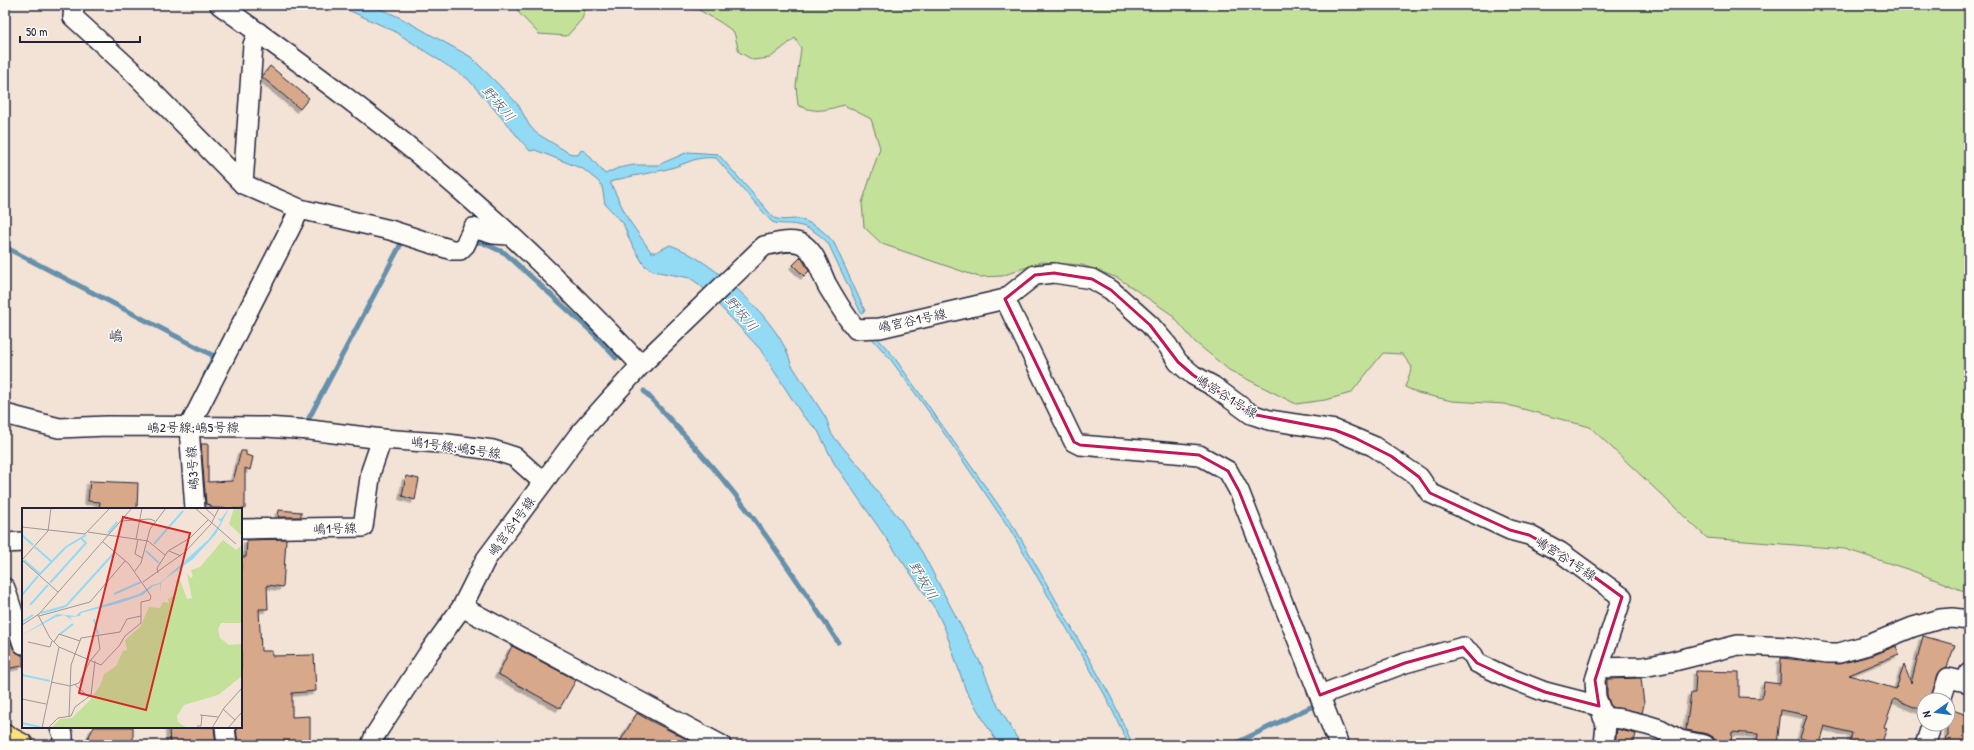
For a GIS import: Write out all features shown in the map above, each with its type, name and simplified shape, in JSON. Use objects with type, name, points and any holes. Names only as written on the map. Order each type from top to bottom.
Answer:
[{"type":"main road","points":[[5,736],[22,745]]},
{"type":"street","points":[[71,5],[74,8],[73,17],[131,70],[243,184],[300,209],[390,230],[452,250],[460,250],[465,246],[473,228],[494,234],[509,235]]},
{"type":"street","points":[[220,5],[337,89],[467,196],[597,318],[641,365]]},
{"type":"street","points":[[243,184],[253,45],[258,32]]},
{"type":"street","points":[[189,427],[300,209]]},
{"type":"street","name":"嶋宮谷1号線","points":[[371,745],[375,735],[428,654],[462,607],[486,559],[580,433],[641,365],[736,272],[764,246],[785,241],[803,245],[816,259],[838,304],[856,329],[880,328],[1006,299],[1035,275],[1054,273],[1092,279],[1111,290],[1150,326],[1168,346],[1178,362],[1193,375],[1213,386],[1251,414],[1269,420],[1335,430],[1355,438],[1391,456],[1420,477],[1430,493],[1510,530],[1528,535],[1560,552],[1622,596],[1595,680],[1596,697],[1606,724],[1604,745]]},
{"type":"street","points":[[1006,299],[1074,442],[1080,445],[1199,455],[1228,471],[1242,498],[1339,745]]},
{"type":"street","name":"嶋2号線;嶋5号線","points":[[5,414],[59,428],[189,427],[310,430],[382,439]]},
{"type":"street","name":"嶋3号線","points":[[189,427],[195,508]]},
{"type":"street","name":"嶋1号線;嶋5号線","points":[[382,439],[440,443],[493,450],[515,457],[543,482]]},
{"type":"street","name":"嶋1号線","points":[[242,529],[363,527],[371,471],[382,439]]},
{"type":"street","points":[[5,543],[22,542]]},
{"type":"street","points":[[5,588],[22,641]]},
{"type":"street","points":[[462,607],[721,745]]},
{"type":"street","points":[[1599,668],[1643,667],[1670,662],[1738,645],[1789,647],[1827,653],[1839,653],[1871,644],[1914,627],[1940,619],[1952,618],[1969,620]]},
{"type":"street","points":[[1320,695],[1405,663],[1463,647],[1473,655],[1477,663],[1507,677],[1601,712],[1660,729],[1680,740],[1705,745]]},
{"type":"street","points":[[1944,692],[1948,678],[1966,682],[1969,673]]},
{"type":"street","points":[[60,728],[63,735],[63,745]]},
{"type":"street","points":[[225,728],[227,745]]},
{"type":"street","points":[[1925,745],[1929,732]]},
{"type":"highlighted area","points":[[1054,273],[1092,279],[1111,290],[1150,325],[1178,362],[1193,375],[1251,414],[1335,430],[1355,438],[1391,456],[1419,477],[1430,493],[1510,530],[1529,535],[1560,552],[1622,597],[1595,680],[1599,706],[1545,692],[1507,677],[1477,663],[1463,647],[1405,663],[1320,695],[1239,491],[1228,471],[1199,455],[1080,445],[1074,442],[1005,299],[1035,275]]},
{"type":"green space","points":[[517,5],[587,5],[582,19],[567,36],[539,34],[518,12]]},
{"type":"green space","points":[[673,5],[1969,5],[1969,593],[1913,571],[1845,549],[1707,538],[1590,427],[1504,404],[1452,401],[1418,393],[1405,387],[1412,367],[1402,354],[1383,353],[1351,393],[1325,400],[1296,404],[1229,370],[1195,342],[1171,314],[1118,278],[1082,265],[1041,262],[1002,276],[979,277],[882,244],[864,227],[862,203],[880,148],[871,119],[844,105],[826,110],[810,110],[798,105],[796,86],[801,48],[795,38],[770,58],[753,60],[739,52],[734,32],[720,22],[699,10]]},
{"type":"water","name":"野坂川","points":[[337,5],[371,5],[399,17],[471,57],[519,106],[529,125],[536,133],[569,153],[578,155],[581,150],[585,151],[605,174],[618,168],[634,165],[658,165],[688,152],[718,154],[774,218],[782,220],[796,219],[807,222],[817,227],[831,239],[865,311],[861,313],[826,241],[811,230],[802,226],[772,222],[716,158],[692,160],[663,170],[610,182],[628,219],[651,252],[656,252],[670,245],[705,263],[742,294],[759,311],[774,330],[785,347],[791,364],[826,418],[832,435],[866,474],[873,486],[900,519],[922,552],[982,666],[995,700],[1021,745],[1001,745],[995,739],[966,691],[945,629],[936,610],[834,463],[818,431],[803,416],[760,349],[700,285],[690,278],[653,271],[644,265],[630,241],[623,223],[605,204],[602,186],[599,182],[583,169],[535,150],[530,151],[468,79],[394,31]]},
{"type":"water","points":[[875,335],[894,357],[1016,530],[1111,697],[1133,745],[1129,745],[1105,695],[1011,531],[937,423],[891,360],[870,336]]},
{"type":"building","points":[[270,66],[309,98],[300,109],[262,77]]},
{"type":"building","points":[[801,257],[809,271],[804,276],[793,265]]},
{"type":"building","points":[[201,444],[208,444],[208,482],[233,481],[241,451],[246,451],[246,455],[253,457],[250,470],[245,468],[245,509],[211,508],[211,505],[206,504]]},
{"type":"building","points":[[406,476],[419,479],[415,500],[402,496]]},
{"type":"building","points":[[90,481],[138,483],[137,508],[99,508],[100,502],[88,501]]},
{"type":"building","points":[[279,510],[301,512],[301,517],[278,517]]},
{"type":"building","points":[[286,539],[283,587],[267,585],[268,609],[259,609],[261,651],[272,651],[272,656],[314,655],[316,691],[292,693],[292,717],[310,716],[310,741],[267,742],[268,745],[238,745],[236,728],[242,728],[242,557],[246,557],[247,540]]},
{"type":"building","points":[[5,624],[13,648],[22,655],[22,666],[5,669]]},
{"type":"building","points":[[1923,636],[1955,645],[1947,667],[1941,670],[1938,674],[1932,692],[1916,692],[1916,708],[1894,699],[1884,727],[1887,728],[1881,745],[1849,745],[1852,733],[1824,726],[1819,743],[1800,738],[1807,715],[1781,710],[1777,745],[1757,745],[1758,734],[1732,732],[1731,745],[1727,745],[1716,743],[1713,737],[1708,734],[1686,730],[1691,693],[1695,693],[1696,671],[1739,672],[1739,697],[1762,698],[1764,682],[1780,684],[1781,658],[1839,664],[1874,655],[1896,646],[1899,654],[1849,675],[1896,689],[1904,665],[1911,683]]},
{"type":"building","points":[[512,646],[576,680],[560,708],[498,674]]},
{"type":"building","points":[[1641,678],[1644,704],[1642,713],[1611,707],[1607,695],[1607,679]]},
{"type":"building","points":[[1956,711],[1969,716],[1969,745],[1952,745],[1945,739],[1948,736],[1948,732],[1956,732]]},
{"type":"building","points":[[637,713],[647,719],[698,745],[618,745]]},
{"type":"building","points":[[93,728],[133,728],[133,745],[84,745]]},
{"type":"building","points":[[169,728],[214,728],[216,745],[170,745]]},
{"type":"building","points":[[1617,729],[1636,734],[1633,745],[1615,745]]},
{"type":"waterway","points":[[308,420],[403,240]]},
{"type":"waterway","points":[[471,243],[481,242],[505,253],[594,334],[616,358]]},
{"type":"waterway","points":[[5,247],[214,356],[205,375]]},
{"type":"waterway","points":[[644,391],[736,495],[783,560],[838,642]]},
{"type":"waterway","points":[[1232,745],[1315,705]]},
{"type":"waterway","points":[[386,741],[394,745]]},
{"type":"district","name":"嶋","points":[[116,335]]}]
